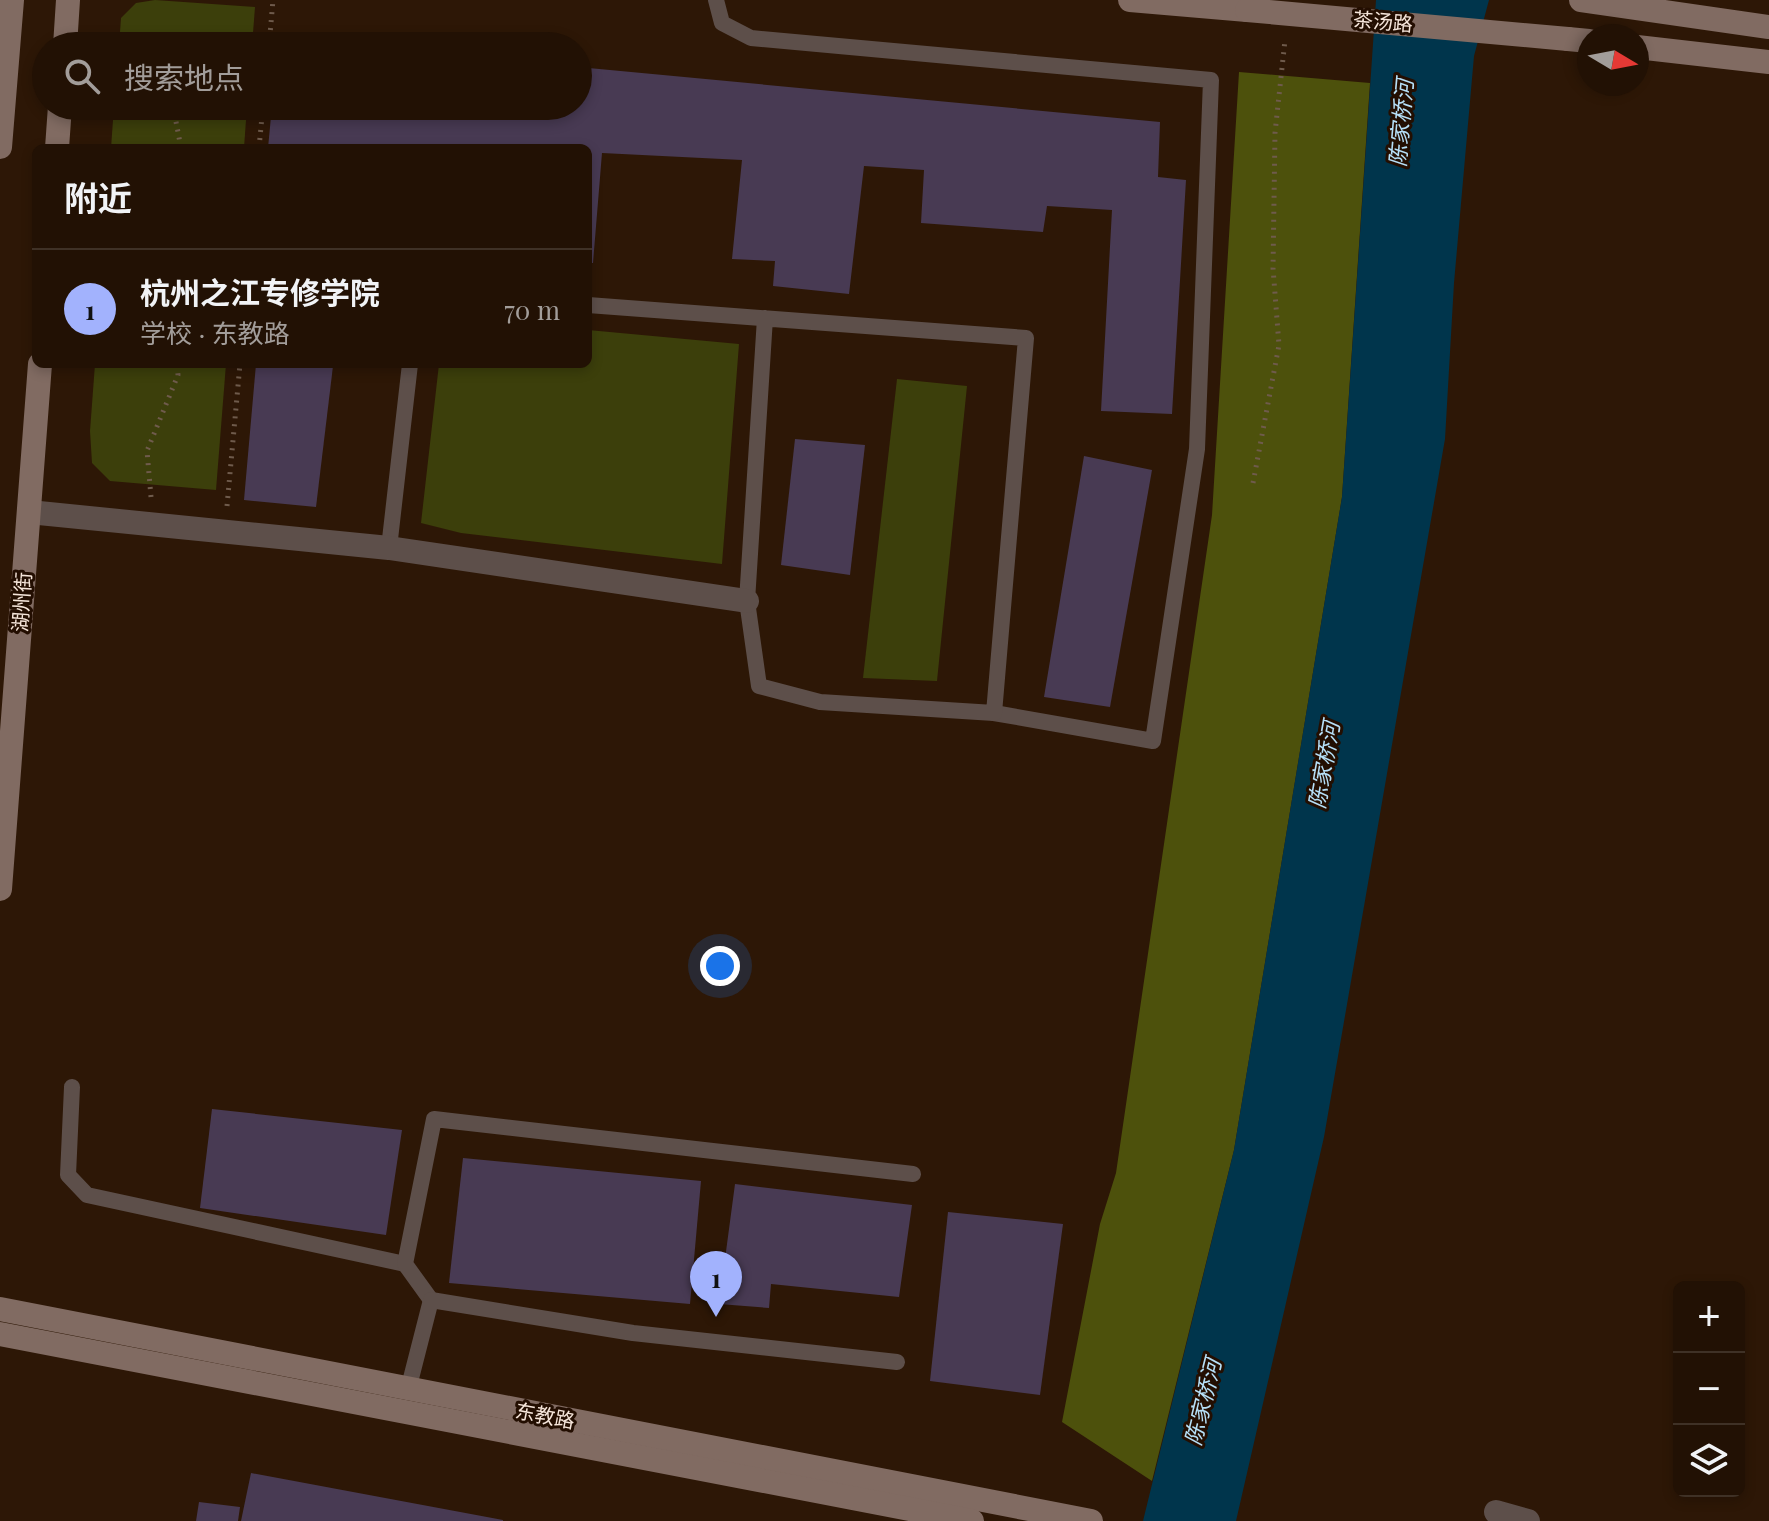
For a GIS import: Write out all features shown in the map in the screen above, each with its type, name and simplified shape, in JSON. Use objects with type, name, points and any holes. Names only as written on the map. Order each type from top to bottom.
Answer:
[{"type":"street","points":[[0,147],[12,0]]},
{"type":"street","points":[[66,32],[68,0]]},
{"type":"street","name":"茶汤路","points":[[1130,0],[1577,40]]},
{"type":"street","points":[[1581,0],[1769,27]]},
{"type":"street","points":[[1649,48],[1769,62]]},
{"type":"street","points":[[57,144],[59,120]]},
{"type":"street","name":"湖州街","points":[[0,889],[40,368]]},
{"type":"street","points":[[29,512],[389,548],[747,601]]},
{"type":"street","name":"东教路","points":[[0,1309],[1091,1521]]},
{"type":"street","name":"东教路","points":[[0,1334],[972,1521]]},
{"type":"street","points":[[1496,1512],[1528,1521]]},
{"type":"lane","points":[[716,0],[722,23],[751,38],[1211,80],[1197,449],[1153,741],[994,713],[820,702],[759,686],[747,601],[765,318]]},
{"type":"lane","points":[[592,305],[1026,338],[994,713]]},
{"type":"lane","points":[[389,548],[410,368]]},
{"type":"lane","points":[[72,1087],[68,1175],[87,1195],[405,1264],[431,1300],[633,1333],[897,1362]]},
{"type":"lane","points":[[405,1264],[434,1119],[913,1174]]},
{"type":"lane","points":[[408,1390],[431,1300]]},
{"type":"path","points":[[270,32],[273,0]]},
{"type":"path","points":[[1253,483],[1279,345],[1273,268],[1275,133],[1285,39]]},
{"type":"path","points":[[176,120],[180,144]]},
{"type":"path","points":[[259,144],[262,120]]},
{"type":"path","points":[[154,524],[147,451],[178,375],[177,368]]},
{"type":"path","points":[[224,531],[240,368]]},
{"type":"shaded area","points":[[155,0],[255,7],[253,32],[120,32],[121,18],[136,3]]},
{"type":"shaded area","points":[[1239,72],[1370,83],[1342,497],[1234,1150],[1152,1481],[1062,1422],[1100,1224],[1116,1173],[1212,515]]},
{"type":"shaded area","points":[[113,120],[246,120],[244,144],[111,144]]},
{"type":"shaded area","points":[[592,330],[739,344],[722,564],[461,533],[421,523],[439,368],[592,368]]},
{"type":"shaded area","points":[[95,368],[226,368],[216,490],[110,481],[92,463],[90,431]]},
{"type":"shaded area","points":[[897,379],[967,386],[937,681],[863,678]]},
{"type":"water","name":"陈家桥河","points":[[1376,0],[1489,0],[1474,56],[1454,283],[1445,439],[1324,1137],[1236,1521],[1143,1521],[1234,1150],[1342,497]]},
{"type":"building","points":[[592,68],[1160,122],[1158,177],[1186,180],[1172,414],[1101,411],[1112,210],[1047,206],[1043,232],[921,223],[924,170],[864,166],[849,294],[773,286],[775,261],[732,259],[742,160],[602,153],[592,263],[592,144],[268,144],[271,120],[592,120]]},
{"type":"building","points":[[256,368],[333,368],[316,507],[244,500]]},
{"type":"building","points":[[795,439],[865,445],[850,575],[781,565]]},
{"type":"building","points":[[1084,456],[1152,470],[1110,707],[1044,697]]},
{"type":"building","points":[[212,1109],[402,1130],[386,1235],[200,1208]]},
{"type":"building","points":[[463,1158],[701,1181],[690,1304],[449,1283]]},
{"type":"building","points":[[735,1184],[912,1205],[899,1297],[771,1284],[769,1308],[719,1304]]},
{"type":"building","points":[[948,1212],[1063,1224],[1040,1395],[930,1381]]},
{"type":"building","points":[[251,1473],[503,1520],[503,1521],[241,1521]]},
{"type":"building","points":[[199,1502],[240,1507],[238,1521],[196,1521]]},
{"type":"place","name":"杭州之江专修学院","points":[[716,1317]]}]
